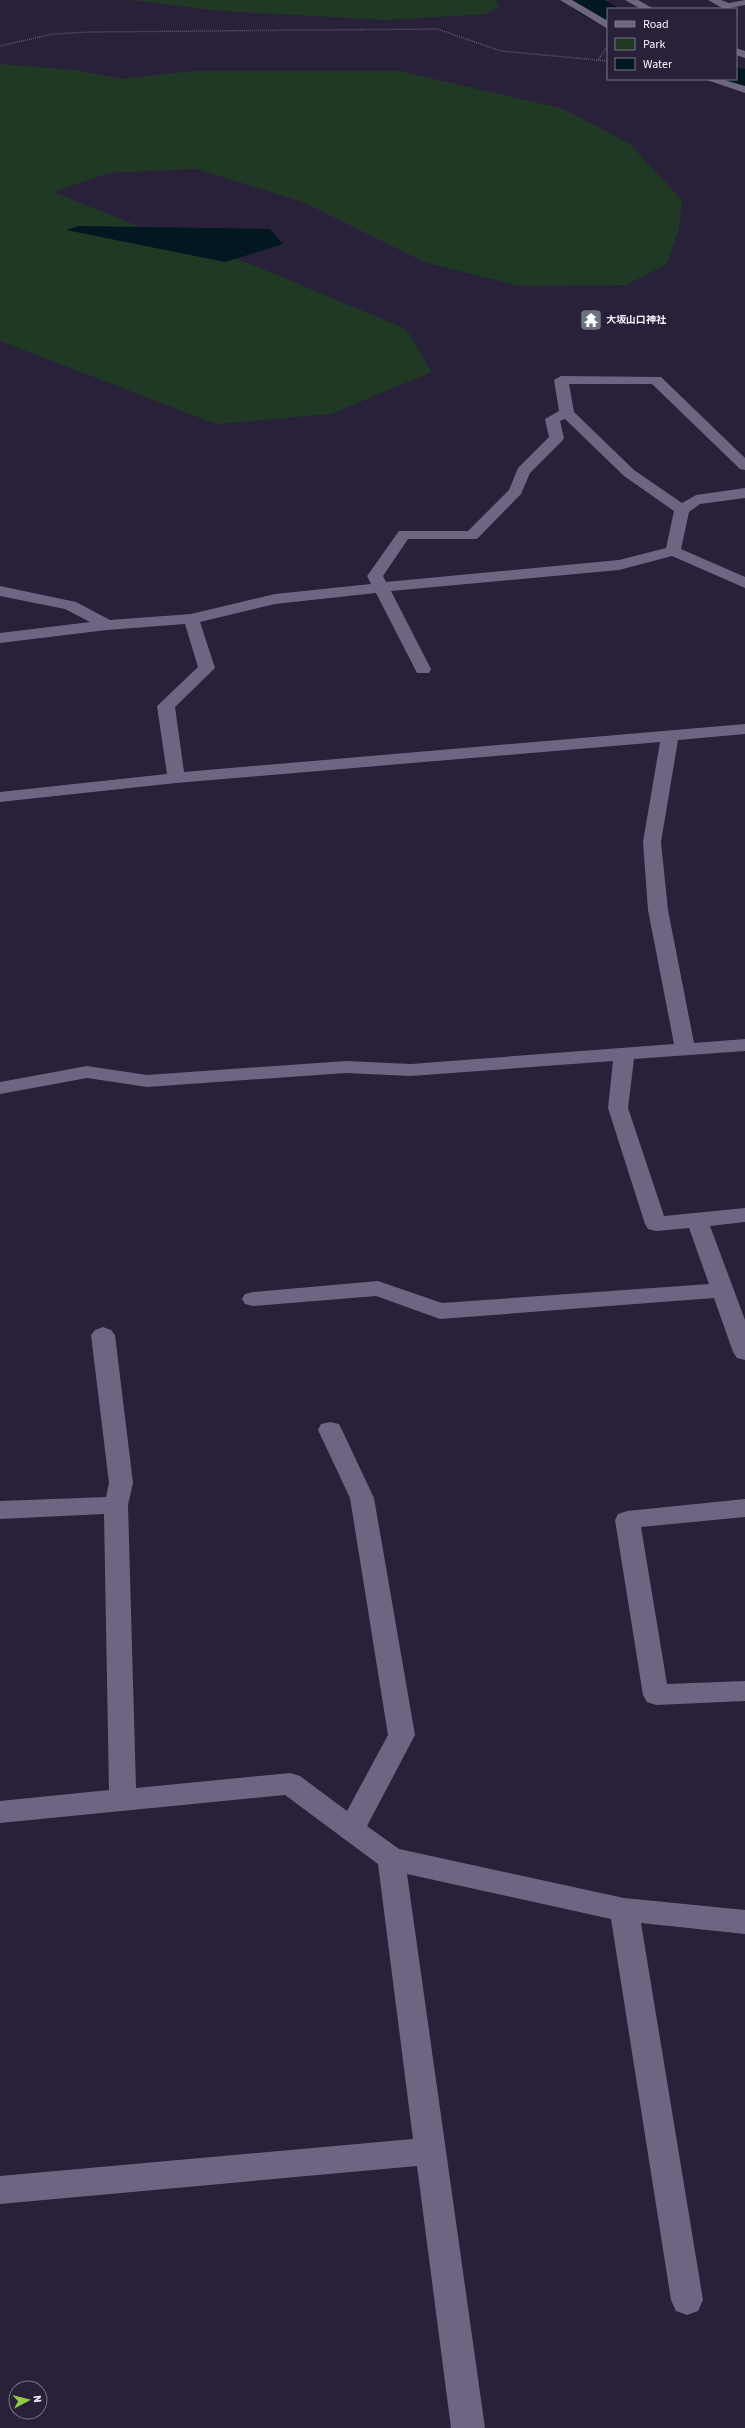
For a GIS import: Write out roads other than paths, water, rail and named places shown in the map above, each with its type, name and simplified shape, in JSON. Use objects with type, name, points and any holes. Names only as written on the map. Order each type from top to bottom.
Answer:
[{"type":"street","points":[[565,0],[607,25]]},
{"type":"street","points":[[630,0],[647,8]]},
{"type":"street","points":[[713,0],[730,8]]},
{"type":"street","points":[[734,8],[745,2]]},
{"type":"street","points":[[713,80],[745,90]]},
{"type":"street","points":[[682,510],[629,473],[567,412],[561,380],[656,380],[745,466]]},
{"type":"street","points":[[423,669],[375,576],[404,534],[472,536],[516,491],[523,471],[557,438],[552,419],[567,412]]},
{"type":"street","points":[[672,551],[682,510],[696,500],[745,493]]},
{"type":"street","points":[[0,638],[107,625],[191,619],[275,599],[619,565],[672,551],[745,583]]},
{"type":"street","points":[[0,591],[70,605],[107,625]]},
{"type":"street","points":[[176,778],[166,706],[207,668],[191,619]]},
{"type":"street","points":[[0,797],[176,778],[745,729]]},
{"type":"street","points":[[670,735],[652,842],[658,910],[685,1049]]},
{"type":"street","points":[[0,1088],[87,1072],[147,1081],[346,1067],[412,1070],[745,1044]]},
{"type":"street","points":[[624,1054],[618,1108],[656,1224],[745,1215]]},
{"type":"street","points":[[697,1220],[745,1352]]},
{"type":"street","points":[[253,1299],[378,1288],[440,1311],[723,1290]]},
{"type":"street","points":[[103,1335],[121,1483],[116,1505],[123,1800]]},
{"type":"street","points":[[330,1430],[362,1498],[402,1735],[351,1830]]},
{"type":"street","points":[[0,1510],[116,1505]]},
{"type":"street","points":[[745,1508],[627,1520],[656,1695],[745,1691]]},
{"type":"street","points":[[0,1812],[290,1784],[391,1860],[624,1910],[745,1922]]},
{"type":"street","points":[[391,1860],[468,2428]]},
{"type":"street","points":[[624,1910],[687,2300]]},
{"type":"street","points":[[0,2190],[430,2151]]},
{"type":"water","points":[[79,226],[270,229],[283,244],[225,262],[66,230]]},
{"type":"waterway","points":[[581,0],[607,14]]},
{"type":"waterway","points":[[737,77],[745,80]]},
{"type":"place","name":"大坂山口神社","points":[[591,320]]}]
